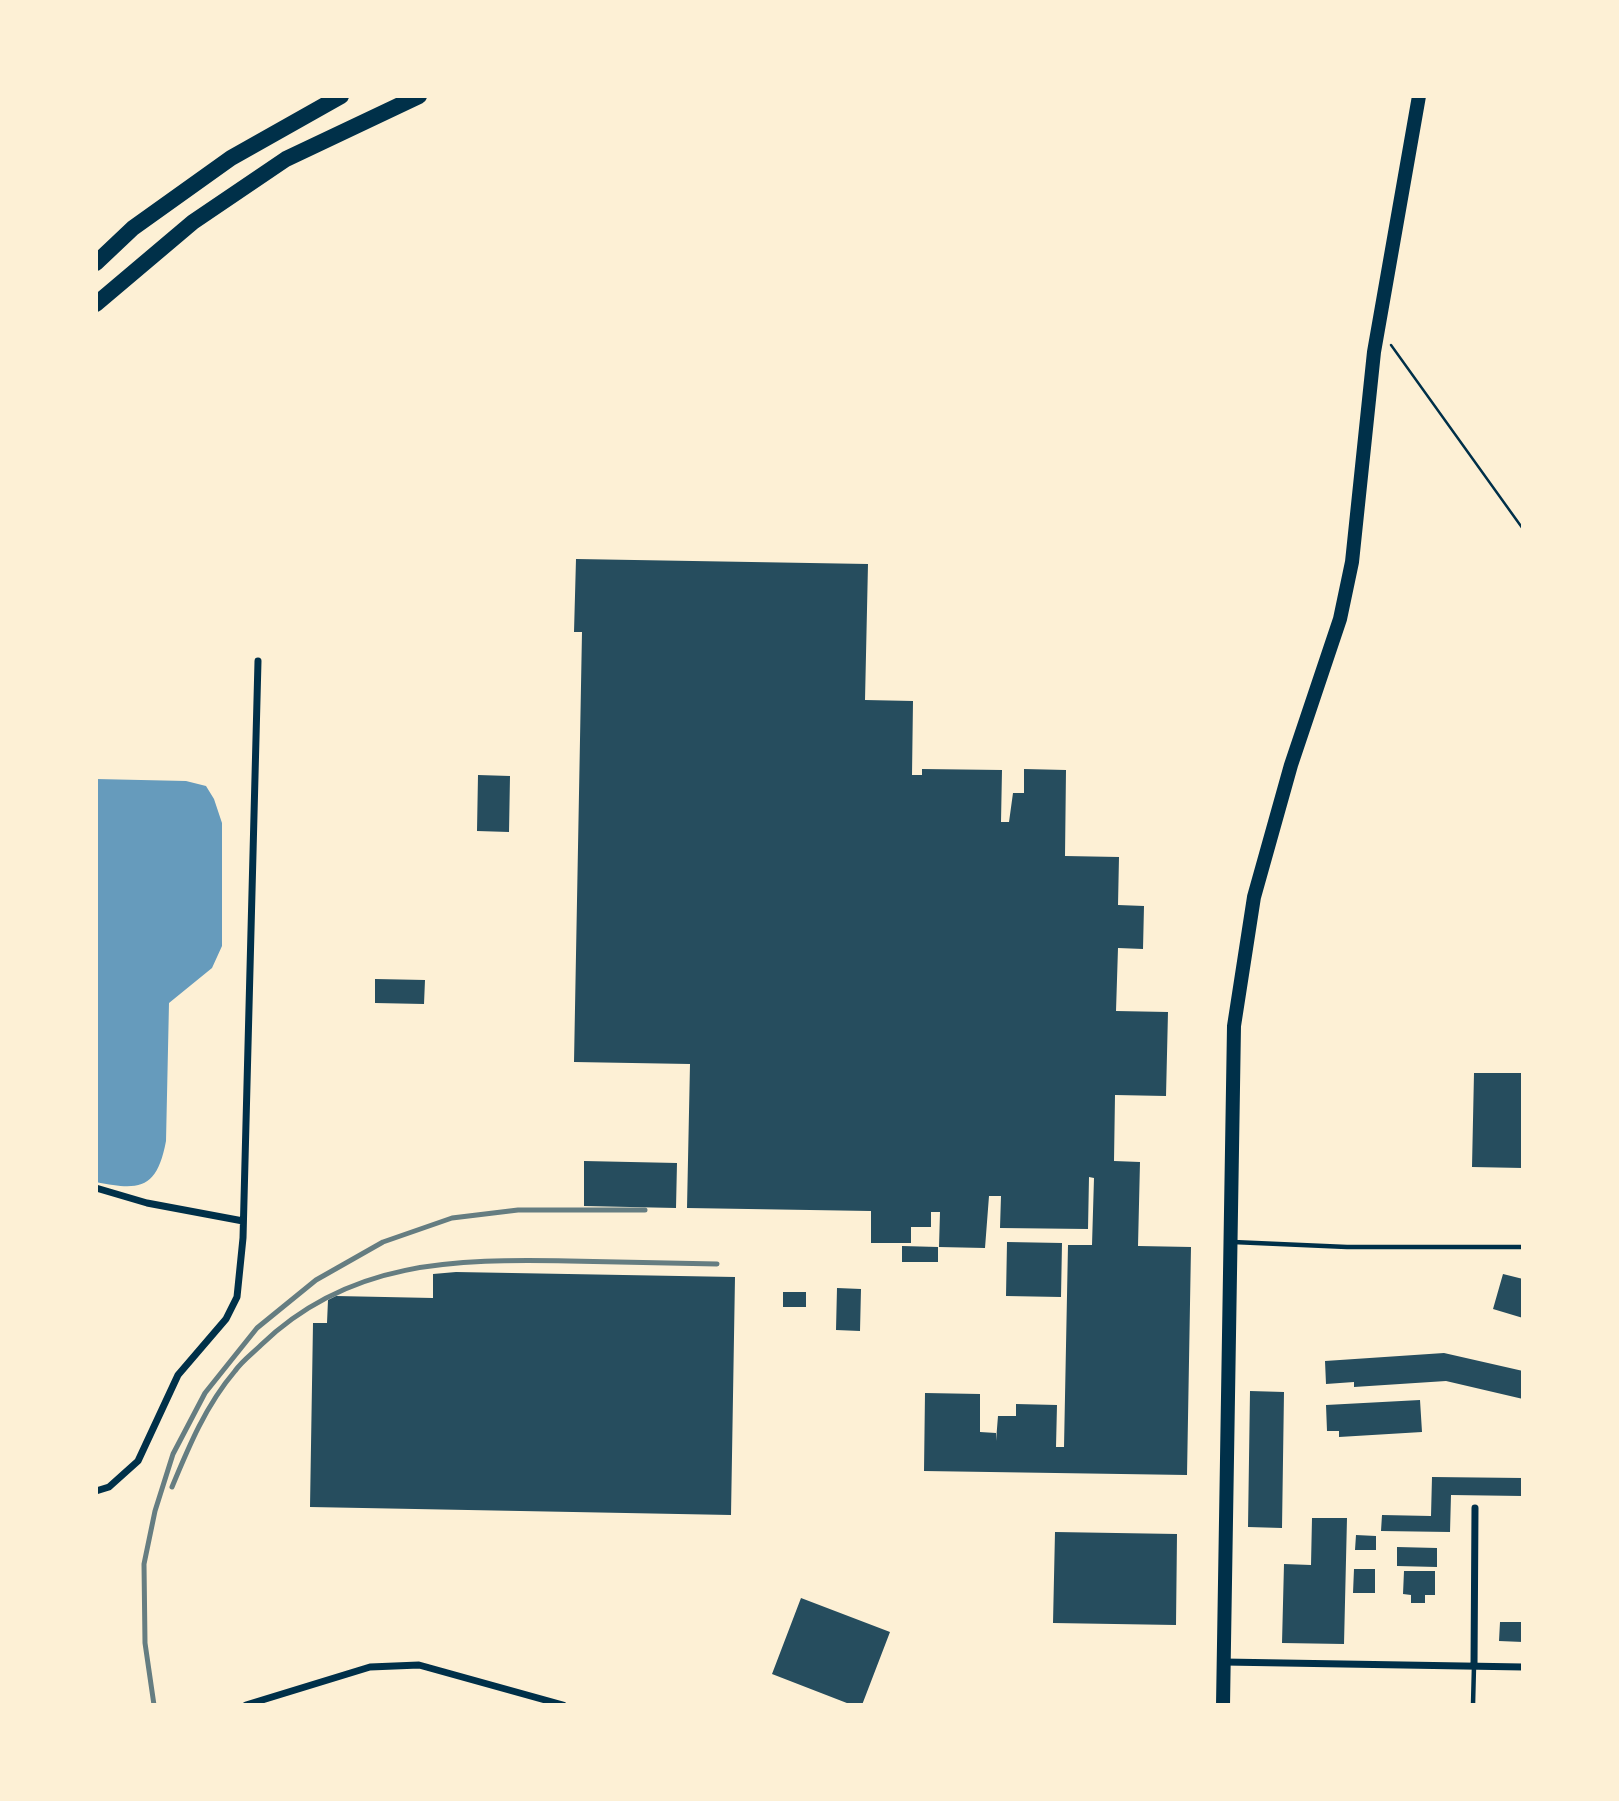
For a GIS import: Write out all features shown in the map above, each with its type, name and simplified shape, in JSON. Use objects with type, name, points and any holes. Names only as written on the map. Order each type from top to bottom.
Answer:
[{"type":"highway","points":[[96,264],[133,228],[231,158],[341,96]]},
{"type":"highway","points":[[96,304],[194,222],[286,159],[419,96]]},
{"type":"main road","points":[[1223,1705],[1234,1026],[1254,897],[1291,765],[1339,619],[1352,562],[1378,328],[1419,96]]},
{"type":"street","points":[[96,1491],[109,1487],[138,1461],[178,1375],[226,1319],[237,1297],[243,1221],[258,661]]},
{"type":"street","points":[[96,1188],[147,1203],[243,1221]]},
{"type":"street","points":[[1474,1667],[1475,1508]]},
{"type":"street","points":[[1224,1662],[1523,1667]]},
{"type":"street","points":[[246,1705],[370,1667],[419,1665],[563,1705]]},
{"type":"lane","points":[[1231,1242],[1348,1247],[1523,1247]]},
{"type":"lane","points":[[1474,1667],[1474,1705]]},
{"type":"path","points":[[1378,328],[1523,529]]},
{"type":"water","points":[[96,779],[186,781],[206,786],[214,799],[222,823],[222,946],[212,968],[169,1003],[166,1141],[157,1169],[144,1183],[135,1186],[96,1182]]},
{"type":"building","points":[[576,559],[868,564],[865,700],[913,701],[912,775],[922,775],[922,769],[1002,770],[1001,822],[1009,822],[1013,793],[1024,793],[1024,769],[1066,770],[1065,856],[1119,857],[1118,905],[1144,906],[1143,949],[1118,948],[1116,1011],[1168,1012],[1166,1096],[1115,1095],[1114,1161],[1140,1162],[1138,1246],[1191,1247],[1187,1475],[924,1471],[925,1393],[980,1394],[980,1432],[996,1433],[996,1441],[998,1416],[1016,1416],[1016,1404],[1057,1405],[1056,1447],[1064,1447],[1068,1245],[1092,1245],[1094,1178],[1089,1177],[1088,1229],[1000,1228],[1001,1196],[989,1196],[985,1248],[939,1247],[940,1212],[931,1212],[931,1227],[911,1227],[911,1243],[871,1243],[871,1211],[687,1208],[690,1064],[574,1062],[582,632],[574,632]]},
{"type":"building","points":[[478,775],[510,776],[509,832],[477,831]]},
{"type":"building","points":[[375,979],[425,980],[424,1004],[375,1003]]},
{"type":"building","points":[[1474,1073],[1523,1073],[1523,1168],[1472,1167]]},
{"type":"building","points":[[584,1161],[677,1163],[676,1208],[584,1206]]},
{"type":"building","points":[[1007,1242],[1062,1243],[1061,1297],[1006,1296]]},
{"type":"building","points":[[902,1246],[938,1247],[938,1262],[902,1262]]},
{"type":"building","points":[[456,1272],[735,1277],[731,1515],[310,1507],[313,1323],[327,1323],[328,1300],[336,1296],[433,1298],[433,1274]]},
{"type":"building","points":[[1503,1274],[1523,1279],[1523,1318],[1493,1309]]},
{"type":"building","points":[[837,1288],[861,1289],[860,1331],[836,1330]]},
{"type":"building","points":[[783,1292],[806,1292],[806,1307],[783,1307]]},
{"type":"building","points":[[1444,1353],[1523,1371],[1523,1399],[1446,1381],[1354,1387],[1354,1382],[1326,1384],[1325,1361]]},
{"type":"building","points":[[1250,1391],[1284,1392],[1282,1528],[1248,1527]]},
{"type":"building","points":[[1420,1400],[1422,1432],[1339,1437],[1339,1431],[1327,1431],[1326,1405]]},
{"type":"building","points":[[1432,1477],[1523,1478],[1523,1496],[1451,1495],[1450,1532],[1381,1531],[1382,1515],[1431,1516]]},
{"type":"building","points":[[1312,1518],[1347,1518],[1344,1644],[1282,1643],[1284,1564],[1311,1565]]},
{"type":"building","points":[[1055,1532],[1177,1534],[1176,1625],[1053,1623]]},
{"type":"building","points":[[1356,1535],[1376,1536],[1376,1550],[1355,1550]]},
{"type":"building","points":[[1397,1547],[1437,1548],[1437,1567],[1397,1566]]},
{"type":"building","points":[[1354,1569],[1375,1569],[1375,1593],[1353,1593]]},
{"type":"building","points":[[1404,1571],[1435,1571],[1435,1595],[1425,1595],[1425,1603],[1411,1603],[1411,1595],[1403,1594]]},
{"type":"building","points":[[801,1598],[890,1632],[862,1705],[852,1705],[772,1674]]},
{"type":"building","points":[[1500,1622],[1523,1622],[1523,1642],[1499,1641]]},
{"type":"railway","points":[[154,1705],[145,1643],[144,1564],[155,1511],[173,1454],[205,1393],[257,1328],[316,1280],[383,1242],[452,1218],[518,1210],[645,1210]]},
{"type":"railway","points":[[172,1487],[207,1412],[241,1364],[295,1317],[330,1296],[405,1270],[445,1264],[485,1261],[717,1264]]}]
